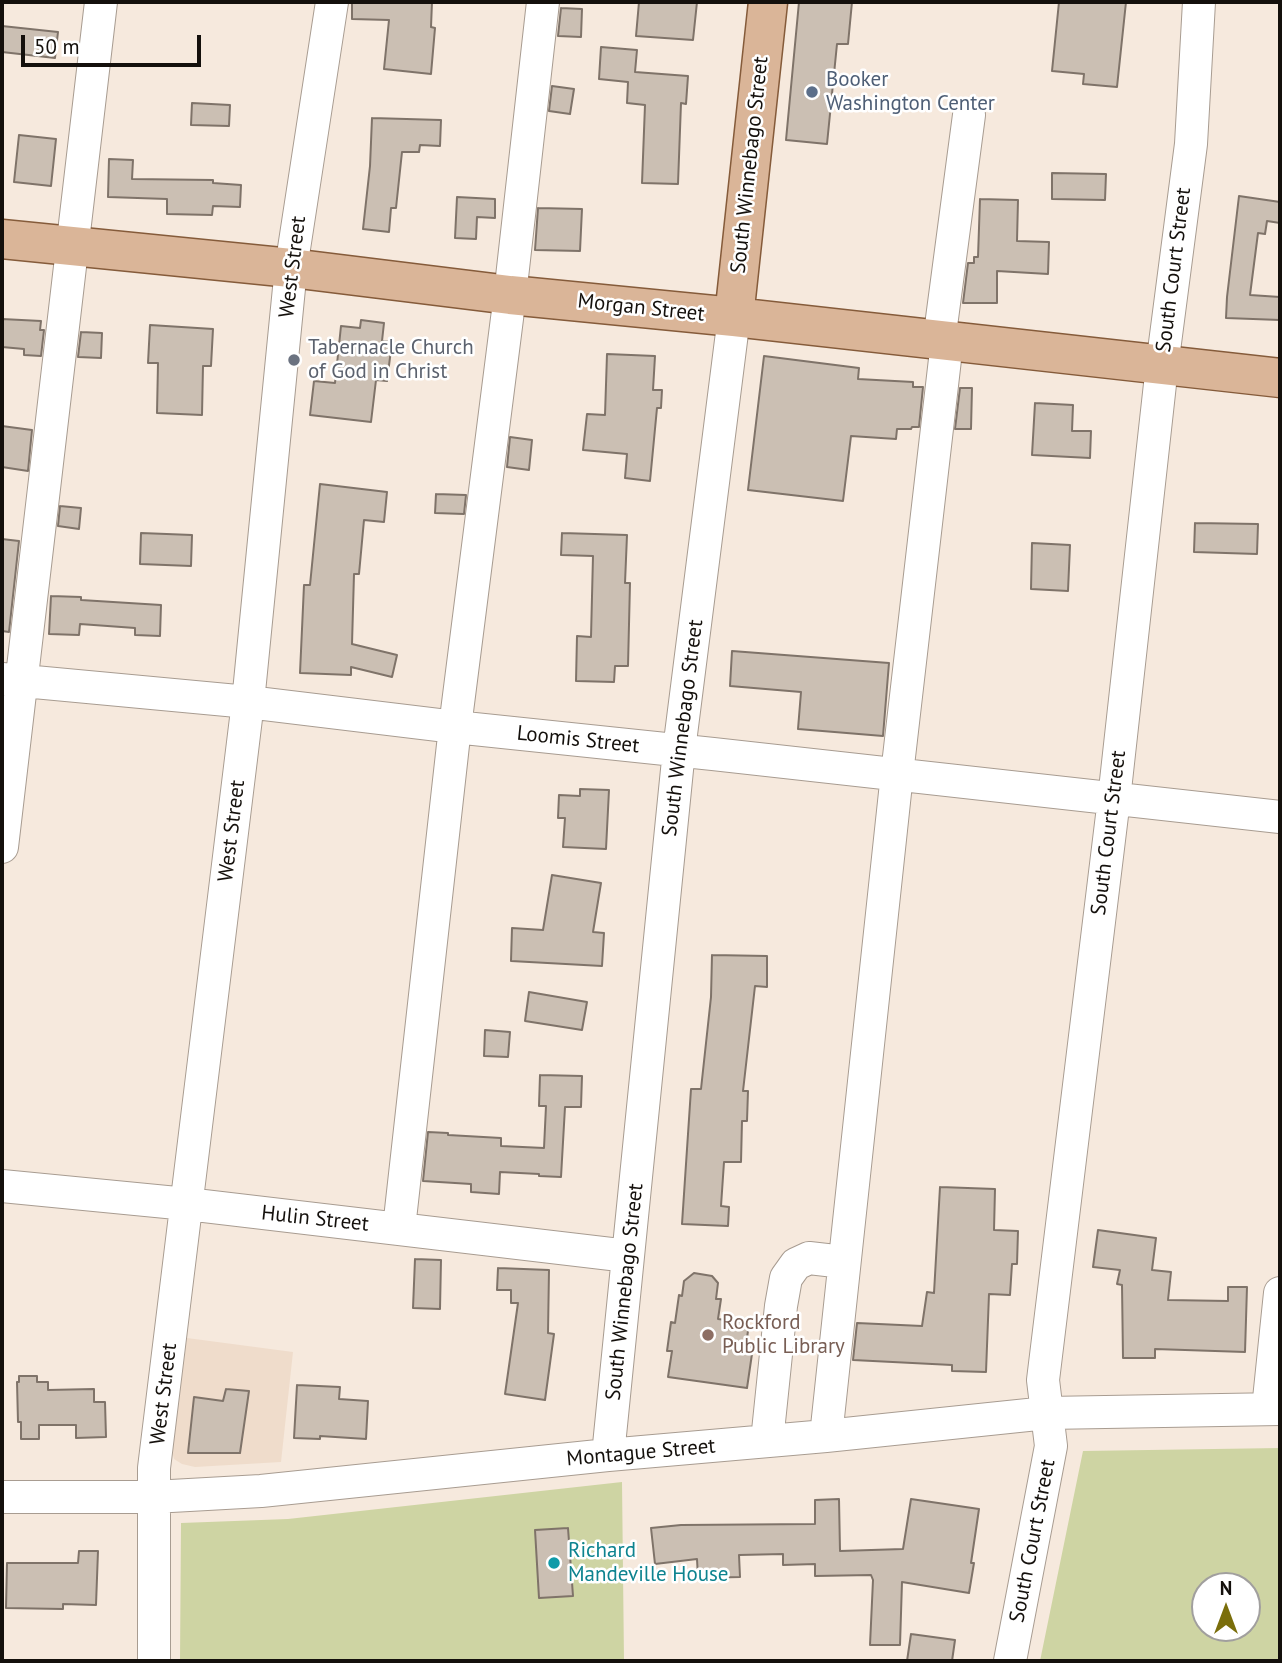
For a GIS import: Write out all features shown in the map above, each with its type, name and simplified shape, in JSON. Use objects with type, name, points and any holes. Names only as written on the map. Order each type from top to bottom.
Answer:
[{"type":"main road","name":"South Winnebago Street","points":[[734,317],[768,2]]},
{"type":"main road","name":"Morgan Street","points":[[2,239],[291,268],[510,295],[734,317],[1280,379]]},
{"type":"street","points":[[2,847],[12,680],[73,245],[101,2]]},
{"type":"street","name":"West Street","points":[[154,1661],[154,1468],[248,702],[291,268],[332,2]]},
{"type":"street","points":[[399,1228],[456,727],[510,295],[542,2]]},
{"type":"street","name":"South Court Street","points":[[1010,1661],[1051,1446],[1043,1380],[1114,799],[1162,366],[1191,144],[1199,2]]},
{"type":"street","points":[[825,1436],[969,115]]},
{"type":"street","name":"South Winnebago Street","points":[[608,1455],[679,750],[734,317]]},
{"type":"street","name":"Loomis Street","points":[[12,680],[248,702],[1280,817]]},
{"type":"street","name":"Hulin Street","points":[[2,1186],[187,1204],[628,1256]]},
{"type":"street","points":[[767,1441],[786,1278],[796,1264],[809,1258],[844,1262]]},
{"type":"street","points":[[1274,1409],[1280,1293]]},
{"type":"street","name":"Montague Street","points":[[2,1497],[153,1496],[261,1491],[1047,1413],[1274,1409]]},
{"type":"shaded area","points":[[187,1338],[293,1352],[281,1462],[195,1467],[174,1459],[172,1451]]},
{"type":"green space","points":[[1280,1448],[1280,1661],[1040,1661],[1083,1451]]},
{"type":"green space","points":[[622,1482],[624,1661],[180,1661],[181,1523],[288,1519]]},
{"type":"building","points":[[352,2],[432,2],[431,27],[435,28],[431,74],[384,69],[389,20],[352,19]]},
{"type":"building","points":[[639,2],[697,2],[693,40],[636,36]]},
{"type":"building","name":"Booker Washington Center","points":[[799,2],[852,2],[848,44],[837,44],[827,144],[786,140]]},
{"type":"building","points":[[1059,2],[1126,2],[1117,87],[1083,84],[1084,74],[1052,71]]},
{"type":"building","points":[[561,8],[582,9],[581,37],[558,36]]},
{"type":"building","points":[[2,26],[58,32],[55,58],[2,52]]},
{"type":"building","points":[[601,47],[637,50],[635,72],[688,76],[686,104],[681,103],[678,184],[642,183],[645,105],[627,103],[628,82],[599,79]]},
{"type":"building","points":[[552,86],[574,89],[570,114],[549,111]]},
{"type":"building","points":[[192,103],[230,105],[229,126],[191,125]]},
{"type":"building","points":[[372,118],[441,120],[440,146],[420,145],[419,152],[402,152],[396,208],[391,208],[389,232],[363,229]]},
{"type":"building","points":[[19,135],[56,139],[51,186],[14,182]]},
{"type":"building","points":[[109,159],[133,160],[132,179],[213,180],[213,183],[241,185],[240,207],[213,206],[212,215],[167,214],[167,199],[108,197]]},
{"type":"building","points":[[1052,173],[1106,174],[1105,200],[1052,199]]},
{"type":"building","points":[[1239,196],[1280,202],[1280,223],[1267,221],[1265,234],[1258,233],[1250,295],[1280,297],[1280,320],[1226,318]]},
{"type":"building","points":[[457,197],[495,199],[495,218],[477,217],[476,239],[455,238]]},
{"type":"building","points":[[980,199],[1018,200],[1017,241],[1049,242],[1048,274],[997,271],[997,303],[963,303],[968,263],[974,263],[974,257],[978,257]]},
{"type":"building","points":[[538,208],[582,209],[580,251],[535,250]]},
{"type":"building","points":[[2,319],[41,321],[40,330],[44,330],[41,356],[24,355],[24,349],[2,347]]},
{"type":"building","points":[[361,320],[384,323],[382,341],[392,342],[387,381],[376,380],[371,422],[310,415],[314,381],[335,383],[341,326],[360,328]]},
{"type":"building","points":[[150,325],[213,329],[211,366],[203,366],[202,415],[157,413],[158,363],[148,363]]},
{"type":"building","points":[[81,332],[102,333],[101,358],[78,357]]},
{"type":"building","points":[[607,354],[655,356],[653,390],[662,390],[661,408],[657,408],[650,481],[625,478],[627,454],[583,450],[587,414],[605,415]]},
{"type":"building","points":[[764,356],[859,368],[858,379],[913,382],[913,387],[923,387],[919,427],[897,429],[896,439],[851,436],[843,501],[748,490]]},
{"type":"building","points":[[960,388],[972,388],[971,429],[955,429]]},
{"type":"building","points":[[1035,403],[1073,405],[1072,431],[1091,431],[1090,458],[1032,455]]},
{"type":"building","points":[[2,426],[32,430],[28,471],[2,467]]},
{"type":"building","points":[[510,437],[532,440],[529,470],[507,467]]},
{"type":"building","points":[[320,484],[387,492],[384,522],[364,520],[359,574],[354,574],[352,644],[397,655],[392,677],[351,667],[351,675],[300,673],[304,585],[310,585]]},
{"type":"building","points":[[436,494],[466,495],[464,514],[435,513]]},
{"type":"building","points":[[60,506],[81,508],[79,529],[58,526]]},
{"type":"building","points":[[1195,523],[1258,524],[1257,554],[1194,552]]},
{"type":"building","points":[[141,533],[192,535],[191,566],[140,564]]},
{"type":"building","points":[[562,533],[627,535],[625,583],[630,583],[628,666],[615,666],[614,682],[576,681],[577,636],[591,637],[593,556],[561,555]]},
{"type":"building","points":[[2,539],[19,541],[9,632],[2,631]]},
{"type":"building","points":[[1032,543],[1070,545],[1068,591],[1031,589]]},
{"type":"building","points":[[51,596],[161,605],[160,636],[135,635],[135,628],[80,624],[79,635],[49,634]]},
{"type":"building","points":[[732,651],[889,663],[883,736],[798,729],[801,692],[730,686]]},
{"type":"building","points":[[580,789],[609,790],[606,849],[563,847],[565,818],[558,818],[559,795],[580,796]]},
{"type":"building","points":[[552,875],[601,883],[593,932],[604,933],[602,966],[511,961],[512,928],[543,930]]},
{"type":"building","points":[[712,955],[767,956],[767,987],[755,986],[743,1091],[748,1091],[747,1121],[742,1121],[741,1162],[724,1162],[721,1206],[729,1207],[728,1226],[682,1224],[691,1089],[701,1089],[711,997]]},
{"type":"building","points":[[529,992],[587,1002],[582,1030],[525,1021]]},
{"type":"building","points":[[485,1030],[510,1032],[508,1057],[484,1056]]},
{"type":"building","points":[[540,1075],[582,1076],[581,1107],[565,1107],[561,1177],[500,1172],[499,1194],[471,1192],[471,1184],[423,1181],[428,1132],[501,1138],[501,1146],[544,1148],[546,1106],[539,1106]]},
{"type":"building","points":[[940,1187],[995,1189],[994,1230],[1018,1231],[1017,1264],[1012,1264],[1010,1295],[989,1294],[986,1372],[952,1371],[952,1365],[853,1360],[857,1323],[922,1326],[927,1292],[934,1293]]},
{"type":"building","points":[[1098,1230],[1156,1238],[1152,1270],[1171,1272],[1168,1300],[1228,1301],[1228,1287],[1247,1287],[1245,1352],[1155,1349],[1155,1358],[1123,1358],[1122,1285],[1117,1284],[1120,1270],[1093,1267]]},
{"type":"building","points":[[415,1259],[441,1260],[440,1309],[413,1308]]},
{"type":"building","points":[[498,1268],[549,1270],[548,1333],[554,1334],[545,1400],[505,1394],[518,1303],[511,1303],[511,1290],[497,1290]]},
{"type":"building","name":"Rockford Public Library","points":[[694,1273],[712,1276],[718,1283],[716,1299],[721,1299],[718,1319],[749,1323],[746,1346],[753,1347],[747,1388],[668,1377],[672,1351],[667,1351],[671,1322],[675,1323],[684,1281]]},
{"type":"building","points":[[19,1376],[37,1376],[37,1382],[48,1382],[48,1390],[94,1389],[94,1402],[105,1402],[106,1437],[76,1438],[76,1425],[39,1425],[39,1439],[21,1439],[21,1422],[18,1422]]},
{"type":"building","points":[[297,1385],[340,1387],[339,1399],[368,1401],[366,1439],[320,1436],[320,1439],[294,1438]]},
{"type":"building","points":[[226,1389],[249,1391],[240,1453],[188,1453],[194,1397],[223,1401]]},
{"type":"building","points":[[839,1499],[840,1551],[903,1549],[911,1499],[979,1509],[969,1593],[902,1582],[900,1645],[870,1645],[871,1575],[815,1576],[815,1564],[783,1565],[783,1554],[739,1555],[740,1577],[698,1578],[697,1559],[655,1564],[651,1528],[681,1525],[815,1524],[815,1500]]},
{"type":"building","name":"Richard Mandeville House","points":[[568,1528],[573,1596],[539,1598],[535,1530]]},
{"type":"building","points":[[79,1551],[98,1551],[96,1605],[63,1604],[63,1609],[6,1608],[7,1563],[78,1563]]},
{"type":"building","points":[[911,1634],[955,1640],[952,1661],[907,1661]]},
{"type":"place","name":"Booker Washington Center","points":[[812,92]]},
{"type":"place","name":"Tabernacle Church of God in Christ","points":[[294,360]]},
{"type":"place","name":"Rockford Public Library","points":[[708,1335]]},
{"type":"place","name":"Richard Mandeville House","points":[[554,1563]]}]
